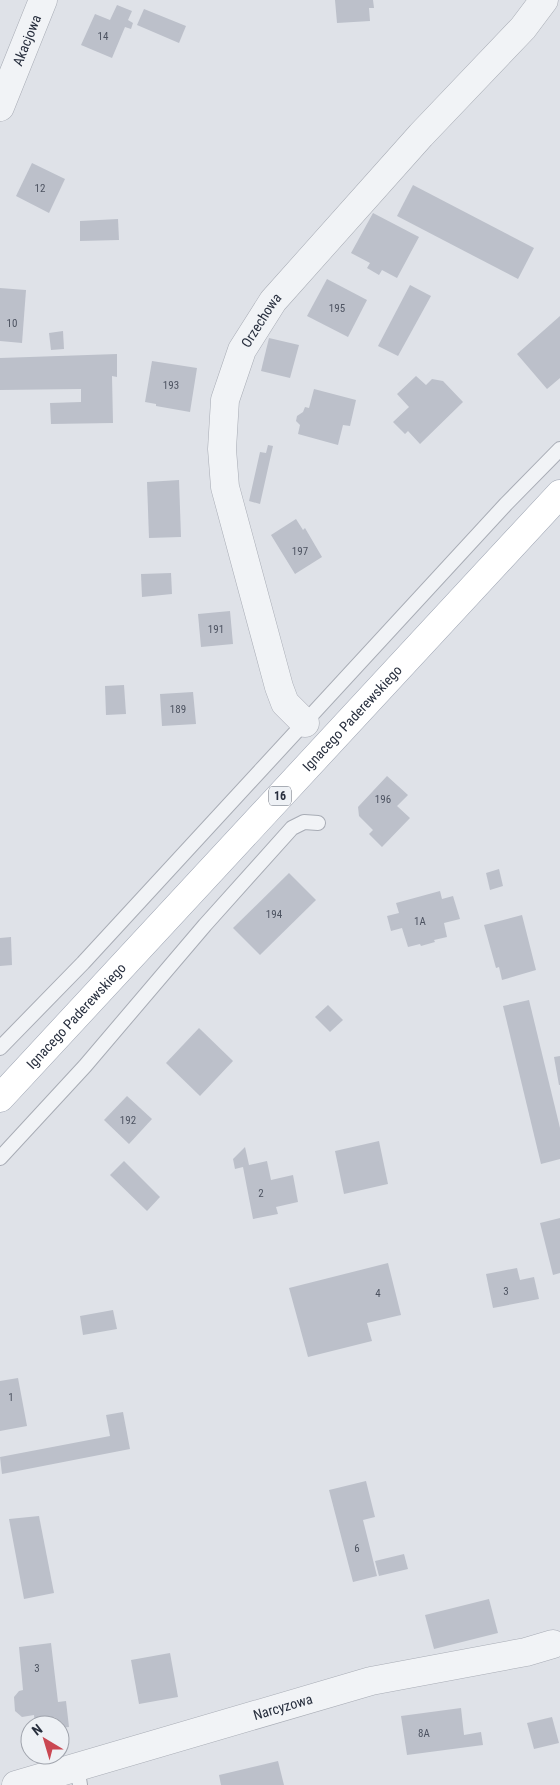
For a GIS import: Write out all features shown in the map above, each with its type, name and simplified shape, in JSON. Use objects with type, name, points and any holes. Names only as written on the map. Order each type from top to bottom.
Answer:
[{"type":"main road","name":"Ignacego Paderewskiego","points":[[0,1098],[560,494]]},
{"type":"street","name":"Akacjowa","points":[[0,107],[43,0]]},
{"type":"street","name":"Orzechowa","points":[[305,723],[284,703],[225,487],[222,449],[225,400],[242,350],[273,301],[421,135],[523,28],[544,0]]},
{"type":"street","name":"Narcyzowa","points":[[16,1785],[78,1776],[371,1681],[526,1652],[553,1644]]},
{"type":"lane","points":[[0,1048],[83,963],[506,504],[560,449]]},
{"type":"lane","points":[[0,1158],[85,1066],[205,925],[292,828],[304,822],[318,823]]},
{"type":"building","points":[[335,0],[373,0],[374,8],[369,8],[370,21],[337,23]]},
{"type":"building","points":[[117,5],[132,11],[128,20],[133,23],[131,29],[125,27],[112,58],[81,45],[95,14],[110,20]]},
{"type":"building","points":[[144,9],[186,26],[179,43],[137,25]]},
{"type":"building","points":[[32,163],[65,179],[49,213],[16,196]]},
{"type":"building","points":[[413,185],[534,248],[518,279],[397,216]]},
{"type":"building","points":[[373,213],[419,237],[397,278],[382,270],[379,275],[367,268],[370,263],[351,253]]},
{"type":"building","points":[[118,219],[119,240],[80,241],[80,221]]},
{"type":"building","points":[[327,279],[367,300],[348,337],[307,316]]},
{"type":"building","points":[[410,285],[431,296],[398,356],[378,346]]},
{"type":"building","points":[[0,288],[26,290],[22,343],[0,341]]},
{"type":"building","points":[[560,316],[560,378],[547,389],[517,354]]},
{"type":"building","points":[[63,331],[64,349],[51,350],[49,333]]},
{"type":"building","points":[[269,338],[299,345],[290,378],[261,371]]},
{"type":"building","points":[[117,354],[117,377],[112,376],[113,423],[51,424],[50,403],[81,402],[81,389],[0,390],[0,358]]},
{"type":"building","points":[[152,361],[197,368],[190,412],[156,406],[156,404],[145,402]]},
{"type":"building","points":[[416,376],[426,385],[432,379],[443,381],[463,402],[420,444],[408,431],[405,434],[393,422],[409,407],[397,394]]},
{"type":"building","points":[[314,389],[356,400],[350,426],[343,425],[338,445],[298,434],[300,425],[296,421],[297,416],[303,412],[305,407],[309,408]]},
{"type":"building","points":[[268,445],[273,446],[260,504],[249,501],[260,452],[266,453]]},
{"type":"building","points":[[179,480],[181,537],[149,538],[147,482]]},
{"type":"building","points":[[296,519],[303,530],[305,528],[322,557],[295,574],[271,535]]},
{"type":"building","points":[[171,573],[172,594],[142,597],[141,574]]},
{"type":"building","points":[[230,611],[233,644],[201,647],[198,614]]},
{"type":"building","points":[[124,685],[126,714],[106,715],[105,686]]},
{"type":"building","points":[[193,692],[196,724],[162,726],[160,694]]},
{"type":"building","points":[[387,776],[408,795],[397,806],[410,818],[382,847],[369,834],[373,830],[359,816],[358,807]]},
{"type":"building","points":[[499,869],[503,886],[490,890],[486,873]]},
{"type":"building","points":[[289,873],[316,900],[260,955],[233,928]]},
{"type":"building","points":[[440,891],[442,899],[453,896],[460,919],[444,923],[447,937],[421,946],[420,944],[408,947],[402,928],[391,931],[387,916],[399,913],[396,903]]},
{"type":"building","points":[[522,915],[536,970],[502,980],[499,967],[496,968],[484,925]]},
{"type":"building","points":[[11,937],[12,965],[0,966],[0,938]]},
{"type":"building","points":[[529,1000],[560,1128],[560,1159],[541,1164],[503,1006]]},
{"type":"building","points":[[328,1005],[343,1020],[330,1032],[315,1017]]},
{"type":"building","points":[[199,1028],[233,1061],[200,1096],[166,1063]]},
{"type":"building","points":[[560,1056],[560,1085],[559,1085],[554,1057]]},
{"type":"building","points":[[127,1096],[152,1119],[129,1144],[104,1120]]},
{"type":"building","points":[[379,1141],[388,1184],[344,1194],[335,1151]]},
{"type":"building","points":[[245,1147],[249,1165],[267,1161],[271,1180],[293,1175],[298,1202],[276,1207],[278,1214],[253,1219],[243,1167],[235,1169],[233,1159]]},
{"type":"building","points":[[124,1161],[160,1197],[147,1211],[110,1175]]},
{"type":"building","points":[[560,1218],[560,1273],[553,1275],[540,1223]]},
{"type":"building","points":[[388,1263],[401,1315],[367,1323],[372,1341],[308,1357],[289,1288]]},
{"type":"building","points":[[517,1268],[520,1280],[534,1277],[539,1299],[493,1308],[486,1274]]},
{"type":"building","points":[[113,1310],[117,1329],[83,1335],[80,1316]]},
{"type":"building","points":[[18,1378],[27,1426],[0,1431],[0,1381]]},
{"type":"building","points":[[123,1412],[130,1449],[2,1474],[0,1457],[110,1436],[106,1415]]},
{"type":"building","points":[[366,1481],[375,1517],[363,1520],[377,1576],[353,1582],[329,1490]]},
{"type":"building","points":[[39,1516],[54,1593],[24,1599],[9,1519]]},
{"type":"building","points":[[404,1554],[408,1569],[379,1576],[375,1561]]},
{"type":"building","points":[[489,1599],[498,1633],[434,1649],[425,1615]]},
{"type":"building","points":[[51,1643],[58,1702],[66,1701],[68,1715],[20,1715],[15,1711],[14,1697],[19,1691],[23,1690],[19,1647]]},
{"type":"building","points":[[170,1653],[178,1697],[139,1704],[131,1660]]},
{"type":"building","points":[[461,1708],[464,1735],[481,1732],[483,1745],[407,1755],[401,1716]]},
{"type":"building","points":[[552,1717],[559,1743],[534,1749],[527,1723]]},
{"type":"building","points":[[278,1761],[284,1785],[221,1785],[219,1775]]}]
